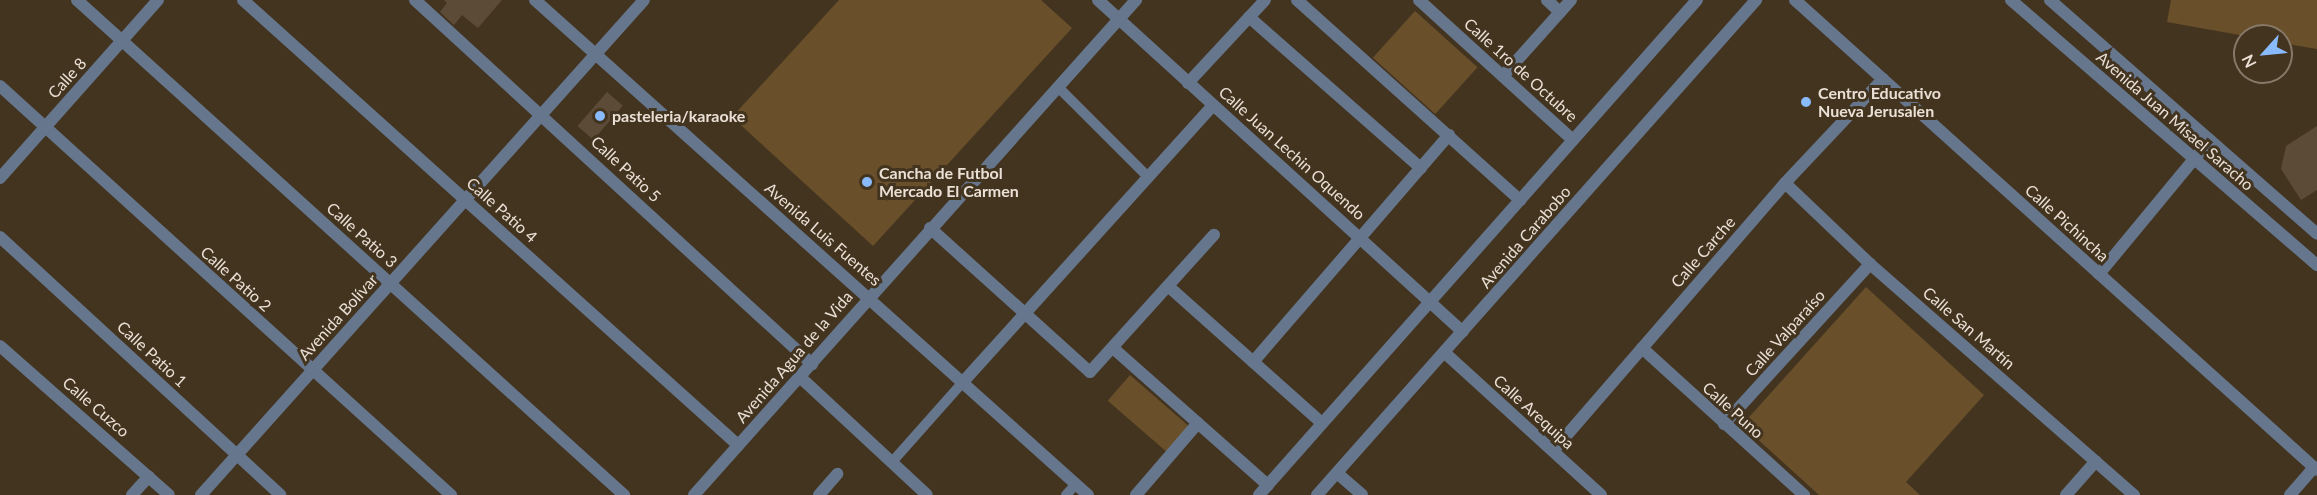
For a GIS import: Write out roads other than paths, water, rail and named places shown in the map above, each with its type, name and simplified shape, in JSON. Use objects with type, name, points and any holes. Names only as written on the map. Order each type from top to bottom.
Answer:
[{"type":"street","name":"Calle Patio 3","points":[[77,0],[624,495]]},
{"type":"street","name":"Calle 8","points":[[0,178],[158,0]]},
{"type":"street","name":"Calle Patio 4","points":[[243,0],[738,446]]},
{"type":"street","name":"Calle Patio 5","points":[[415,0],[543,114],[812,364]]},
{"type":"street","name":"Avenida Luis Fuentes","points":[[535,0],[595,56],[869,296],[1088,495]]},
{"type":"street","name":"Avenida Bolívar","points":[[201,495],[644,0]]},
{"type":"street","name":"Calle Juan Lechin Oquendo","points":[[1098,0],[1362,237],[1463,332]]},
{"type":"street","name":"Avenida Agua de la Vida","points":[[701,492],[738,446],[800,378],[869,296],[1136,0]]},
{"type":"street","points":[[1188,83],[1265,0]]},
{"type":"street","points":[[1297,0],[1520,200]]},
{"type":"street","name":"Calle 1ro de Octubre","points":[[1419,0],[1573,140]]},
{"type":"street","points":[[1547,0],[1560,12]]},
{"type":"street","points":[[1503,76],[1570,0]]},
{"type":"street","name":"Avenida Carabobo","points":[[1259,495],[1697,0]]},
{"type":"street","name":"Avenida Carabobo","points":[[1317,495],[1756,0]]},
{"type":"street","name":"Calle Pichincha","points":[[1795,0],[2315,469]]},
{"type":"street","name":"Avenida Juan Misael Saracho","points":[[2011,0],[2317,265]]},
{"type":"street","name":"Avenida Juan Misael Saracho","points":[[2050,0],[2317,234]]},
{"type":"street","points":[[1249,17],[1421,168]]},
{"type":"street","name":"Calle Carche","points":[[1553,451],[1785,183],[1883,79]]},
{"type":"street","name":"Calle Patio 2","points":[[0,86],[451,495]]},
{"type":"street","points":[[963,382],[1213,105]]},
{"type":"street","points":[[1253,362],[1449,135]]},
{"type":"street","points":[[2099,274],[2210,140]]},
{"type":"street","name":"Calle San Martín","points":[[1785,183],[1870,264],[2134,495]]},
{"type":"street","points":[[930,228],[1090,372],[1214,235]]},
{"type":"street","name":"Calle Patio 1","points":[[0,237],[281,495]]},
{"type":"street","name":"Calle Valparaíso","points":[[1724,424],[1870,264]]},
{"type":"street","points":[[1168,286],[1322,423]]},
{"type":"street","name":"Calle Cuzco","points":[[0,346],[169,495]]},
{"type":"street","points":[[1113,348],[1268,485]]},
{"type":"street","name":"Calle Puno","points":[[1642,348],[1804,495]]},
{"type":"street","name":"Calle Arequipa","points":[[1444,353],[1601,495]]},
{"type":"street","points":[[800,378],[927,495]]},
{"type":"street","points":[[1136,495],[1198,423]]},
{"type":"street","points":[[2066,495],[2096,461]]},
{"type":"street","points":[[2290,495],[2315,469]]},
{"type":"street","points":[[1336,473],[1362,495]]},
{"type":"street","points":[[819,495],[837,474]]},
{"type":"street","points":[[132,495],[149,476]]},
{"type":"lane","points":[[1058,87],[1148,177]]},
{"type":"lane","points":[[892,462],[963,382]]},
{"type":"lane","points":[[1066,495],[1076,484]]},
{"type":"place","name":"Centro Educativo Nueva Jerusalen","points":[[1806,102]]},
{"type":"place","name":"pasteleria/karaoke","points":[[600,116]]},
{"type":"place","name":"Cancha de Futbol Mercado El Carmen","points":[[867,182]]}]
